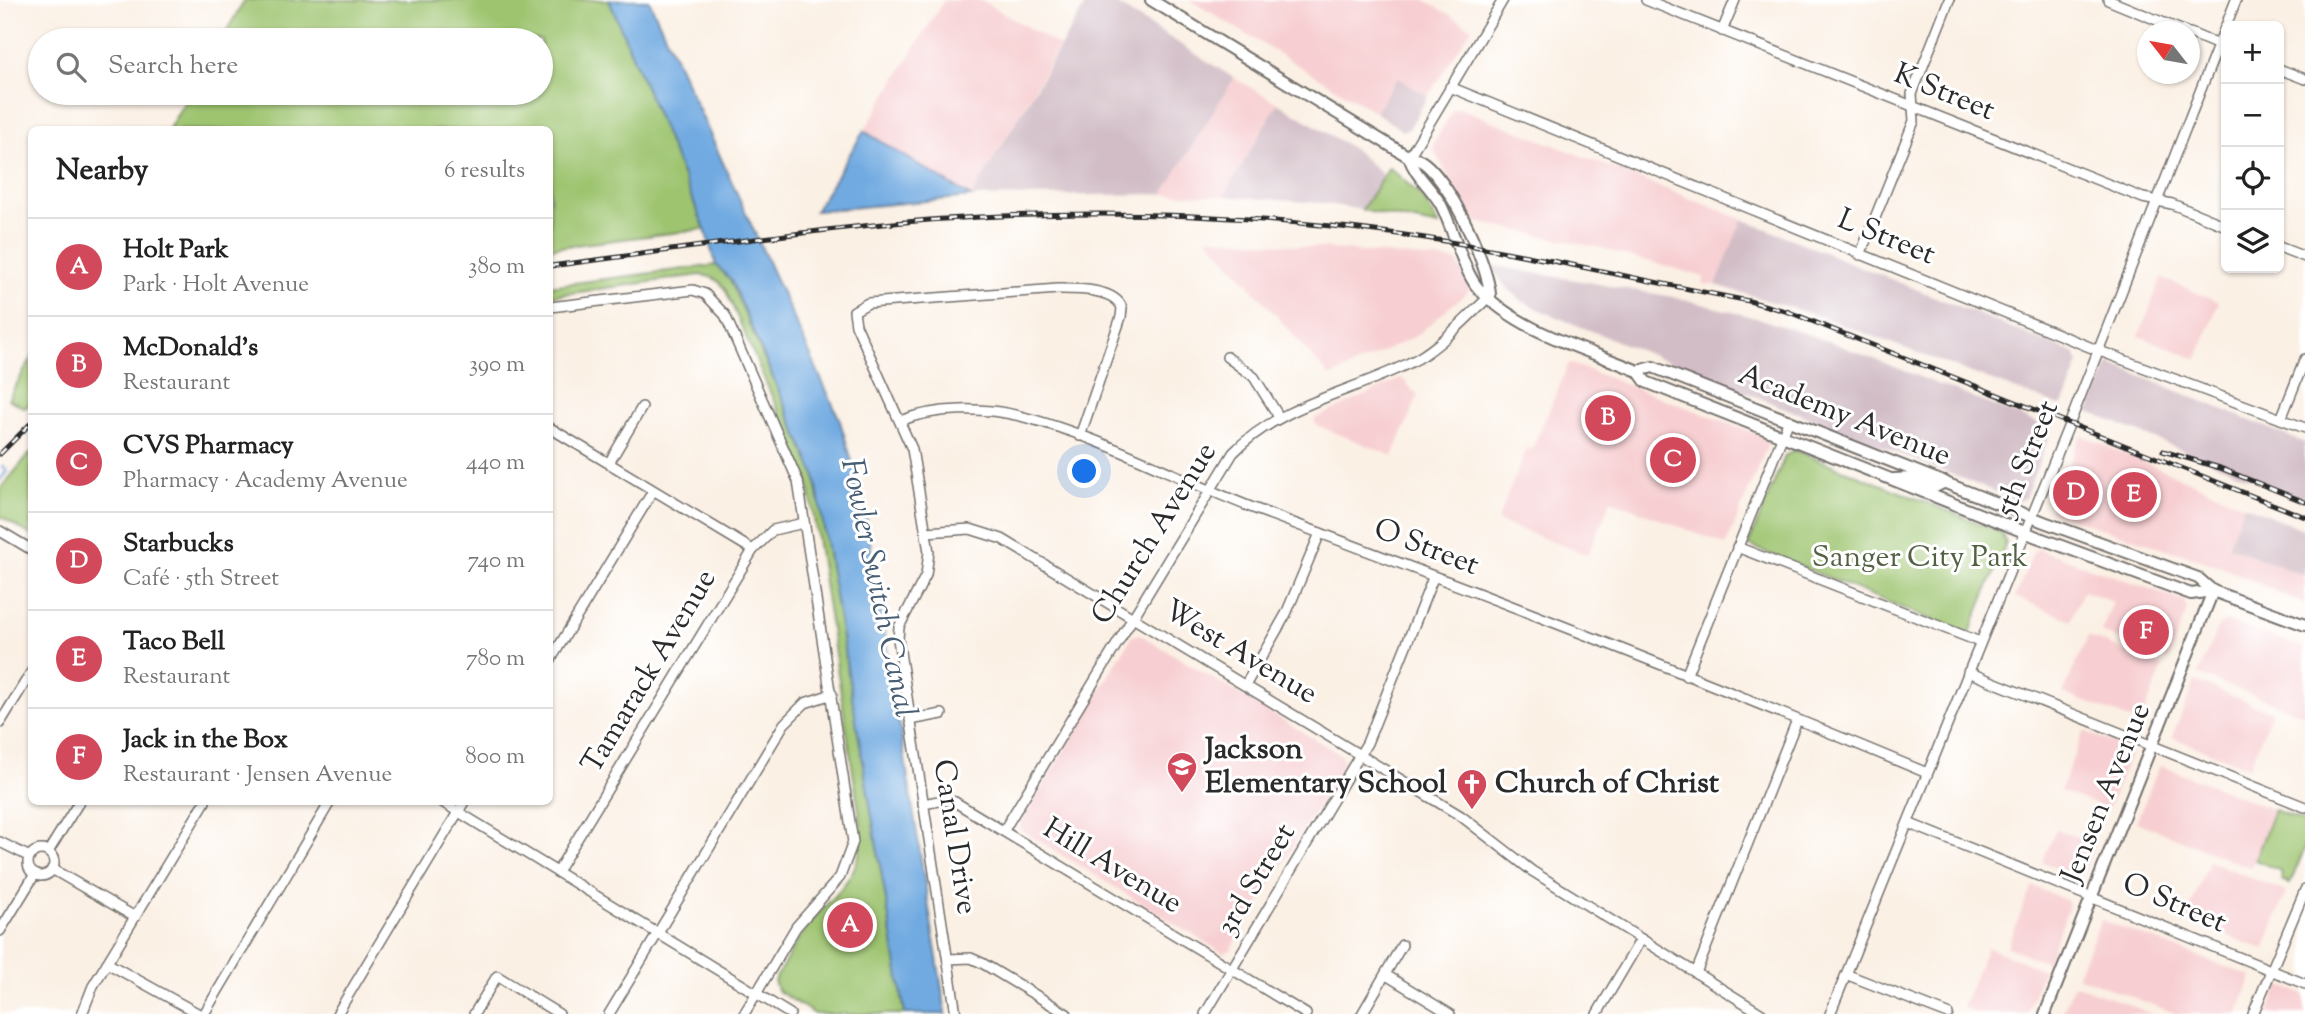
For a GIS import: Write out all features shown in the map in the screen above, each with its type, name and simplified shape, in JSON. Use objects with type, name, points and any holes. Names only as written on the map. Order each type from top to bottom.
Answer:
[{"type":"main road","points":[[1151,0],[1409,157],[1426,164],[1452,197],[1488,274],[1490,296]]},
{"type":"main road","name":"Academy Avenue","points":[[1490,296],[1501,309],[1521,321],[1637,371],[1646,382],[2024,532],[2191,594],[2213,591]]},
{"type":"main road","name":"Academy Avenue","points":[[1637,371],[1653,367],[2031,517],[2198,578],[2213,591]]},
{"type":"main road","points":[[1891,479],[1911,478],[1935,487],[1944,482]]},
{"type":"main road","points":[[2213,591],[2305,625]]},
{"type":"main road","name":"Jensen Avenue","points":[[2045,1014],[2213,591]]},
{"type":"street","points":[[1409,157],[1503,0]]},
{"type":"street","name":"K Street","points":[[1646,0],[1914,107],[2221,224]]},
{"type":"street","points":[[1722,31],[1735,0]]},
{"type":"street","points":[[1860,254],[1914,121],[1912,94],[1949,0]]},
{"type":"street","points":[[2108,0],[2160,21]]},
{"type":"street","name":"5th Street","points":[[2230,21],[2236,0]]},
{"type":"street","points":[[2200,37],[2221,46]]},
{"type":"street","name":"5th Street","points":[[1830,1014],[2221,48]]},
{"type":"street","points":[[2284,71],[2305,79]]},
{"type":"street","name":"L Street","points":[[1450,87],[2097,350],[2305,428]]},
{"type":"street","points":[[2284,249],[2305,257]]},
{"type":"street","points":[[553,307],[678,289],[705,294],[725,315],[798,481],[853,842],[840,877],[796,927],[744,1014]]},
{"type":"street","name":"Canal Drive","points":[[956,1014],[910,720],[899,627],[926,575],[929,552],[916,463],[856,324],[853,311],[868,303],[1058,289],[1084,290],[1114,298],[1122,308],[1121,317],[1080,436]]},
{"type":"street","name":"Church Avenue","points":[[1004,830],[1207,491],[1245,440],[1279,417],[1419,358],[1490,296]]},
{"type":"street","points":[[1227,357],[1254,377],[1279,417]]},
{"type":"street","points":[[2281,419],[2305,359]]},
{"type":"street","points":[[609,463],[642,407]]},
{"type":"street","name":"O Street","points":[[900,421],[925,413],[988,411],[1022,417],[1080,436],[1132,456],[1207,491],[1493,599],[1927,774]]},
{"type":"street","points":[[1686,676],[1789,420]]},
{"type":"street","points":[[553,432],[753,550]]},
{"type":"street","points":[[553,656],[653,491]]},
{"type":"street","name":"Tamarack Avenue","points":[[558,872],[753,550],[773,530],[804,523]]},
{"type":"street","name":"West Avenue","points":[[926,532],[952,528],[986,531],[1246,684],[1471,822],[1540,876],[1762,1014]]},
{"type":"street","points":[[0,531],[28,548]]},
{"type":"street","points":[[1246,684],[1286,614],[1320,533]]},
{"type":"street","points":[[1737,547],[1980,642]]},
{"type":"street","name":"3rd Street","points":[[1205,1014],[1361,754],[1433,578]]},
{"type":"street","points":[[1968,671],[2305,807]]},
{"type":"street","points":[[0,723],[28,678]]},
{"type":"street","points":[[609,1014],[785,724],[806,704],[832,694]]},
{"type":"street","points":[[910,720],[942,714]]},
{"type":"street","points":[[1696,973],[1797,720]]},
{"type":"street","name":"Hill Avenue","points":[[923,804],[950,800],[1004,830],[1306,1014]]},
{"type":"street","points":[[48,852],[77,805]]},
{"type":"street","points":[[82,1014],[107,963],[203,805]]},
{"type":"street","points":[[107,963],[202,1014],[328,805]]},
{"type":"street","points":[[447,805],[790,1014]]},
{"type":"street","points":[[337,1014],[462,805]]},
{"type":"street","name":"O Street","points":[[1908,823],[2305,984]]},
{"type":"street","points":[[0,842],[30,857]]},
{"type":"street","points":[[40,850],[48,852],[54,862],[52,870],[43,876],[35,874],[28,865],[30,857],[40,850]]},
{"type":"street","points":[[52,870],[135,917]]},
{"type":"street","points":[[0,931],[35,874]]},
{"type":"street","points":[[2253,1014],[2305,890]]},
{"type":"street","points":[[1597,1014],[1641,939]]},
{"type":"street","points":[[1362,1014],[1402,945]]},
{"type":"street","points":[[948,959],[971,958],[982,962],[1067,1014]]},
{"type":"street","points":[[1386,975],[1450,1014]]},
{"type":"street","points":[[1848,975],[1948,1014]]},
{"type":"street","points":[[474,1014],[497,976],[559,1014]]},
{"type":"shaded area","points":[[944,0],[981,0],[1059,46],[971,197],[864,131]]},
{"type":"shaded area","points":[[1088,0],[1110,0],[1234,78],[1163,194],[971,197]]},
{"type":"shaded area","points":[[1190,0],[1425,0],[1472,28],[1428,96],[1397,78],[1375,112]]},
{"type":"shaded area","points":[[1234,78],[1278,103],[1224,196],[1163,194]]},
{"type":"shaded area","points":[[1397,78],[1428,96],[1409,129],[1403,131],[1375,112]]},
{"type":"shaded area","points":[[1278,103],[1355,150],[1383,175],[1362,210],[1322,203],[1224,196]]},
{"type":"shaded area","points":[[1459,108],[1742,219],[1716,285],[1702,284],[1704,277],[1601,248],[1472,221],[1433,144],[1453,110]]},
{"type":"shaded area","points":[[1742,219],[2074,353],[2079,363],[2064,403],[2060,406],[1821,317],[1716,285]]},
{"type":"shaded area","points":[[1207,237],[1457,261],[1471,289],[1416,336],[1330,377]]},
{"type":"shaded area","points":[[1489,265],[1679,298],[1760,319],[1831,342],[2052,429],[2025,498],[2018,501],[1544,312],[1521,300],[1503,284]]},
{"type":"shaded area","points":[[2161,278],[2219,302],[2197,359],[2139,336]]},
{"type":"shaded area","points":[[1569,363],[1765,437],[1768,444],[1726,545],[1611,500],[1588,555],[1497,521],[1527,448],[1532,450]]},
{"type":"shaded area","points":[[2109,363],[2305,443],[2305,500],[2089,412]]},
{"type":"shaded area","points":[[1402,378],[1418,396],[1393,456],[1316,425],[1314,419]]},
{"type":"shaded area","points":[[2081,435],[2244,505],[2228,546],[2305,576],[2305,604],[2219,566],[2051,512]]},
{"type":"shaded area","points":[[2244,505],[2305,530],[2305,576],[2228,546]]},
{"type":"shaded area","points":[[2038,549],[2184,601],[2187,610],[2168,659],[2101,632],[2113,602],[2083,591],[2071,620],[2015,597],[2033,553]]},
{"type":"shaded area","points":[[2226,621],[2305,648],[2305,715],[2198,674],[2219,625]]},
{"type":"shaded area","name":"Jackson Elementary School","points":[[1139,634],[1341,755],[1344,763],[1231,950],[1223,953],[1022,831],[1020,825],[1132,636]]},
{"type":"shaded area","points":[[2088,636],[2163,667],[2141,721],[2137,722],[2063,693]]},
{"type":"shaded area","points":[[2195,681],[2272,712],[2249,768],[2172,737]]},
{"type":"shaded area","points":[[2084,731],[2127,749],[2130,754],[2108,809],[2060,791]]},
{"type":"shaded area","points":[[2160,765],[2274,810],[2251,868],[2136,822]]},
{"type":"shaded area","points":[[2056,829],[2095,844],[2083,873],[2076,877],[2042,862]]},
{"type":"shaded area","points":[[2209,861],[2286,892],[2264,950],[2186,919]]},
{"type":"shaded area","points":[[2032,886],[2066,900],[2069,906],[2047,963],[2007,947]]},
{"type":"shaded area","points":[[2101,920],[2252,977],[2238,1014],[2177,1014],[2077,976]]},
{"type":"shaded area","points":[[1987,947],[2043,970],[2027,1014],[1979,1014],[1962,1007]]},
{"type":"shaded area","points":[[2074,984],[2122,1002],[2152,1014],[2062,1014]]},
{"type":"shaded area","points":[[2279,985],[2305,995],[2305,1014],[2268,1014]]},
{"type":"green space","points":[[245,0],[609,0],[705,229],[553,248],[553,126],[170,126],[183,105],[553,105],[553,28],[228,28]]},
{"type":"green space","points":[[1389,167],[1423,198],[1439,226],[1362,210]]},
{"type":"green space","points":[[716,265],[730,280],[815,475],[905,1014],[815,1014],[778,991],[774,981],[805,930],[853,872],[861,843],[861,824],[808,479],[726,291],[715,279],[700,275],[553,296],[553,286]]},
{"type":"green space","points":[[28,364],[28,405],[25,408],[8,399]]},
{"type":"green space","name":"Sanger City Park","points":[[1794,450],[2001,532],[2006,543],[1969,635],[1748,545],[1785,456]]},
{"type":"green space","points":[[28,456],[28,533],[0,516],[0,489]]},
{"type":"green space","points":[[2274,810],[2305,822],[2305,847],[2290,884],[2282,880],[2281,871],[2255,860]]},
{"type":"water","name":"Fowler Switch Canal","points":[[609,0],[649,0],[839,418],[863,498],[946,1014],[905,1014],[815,475],[731,280],[716,265],[705,229]]},
{"type":"water","points":[[864,131],[971,197],[815,211]]},
{"type":"waterway","points":[[0,480],[7,471],[2,466]]},
{"type":"railway","points":[[553,266],[824,230],[980,217],[1097,214],[1214,217],[1384,232],[1541,259],[1749,301],[1789,312],[2305,517]]},
{"type":"railway","points":[[0,454],[28,426]]},
{"type":"railway","points":[[2163,451],[2220,468],[2305,502]]},
{"type":"place","name":"McDonald's","points":[[1608,418]]},
{"type":"place","name":"CVS Pharmacy","points":[[1673,460]]},
{"type":"place","name":"Starbucks","points":[[2076,493]]},
{"type":"place","name":"Taco Bell","points":[[2134,495]]},
{"type":"place","name":"Jack in the Box","points":[[2146,632]]},
{"type":"place","name":"Jackson Elementary School","points":[[1182,794]]},
{"type":"place","name":"Church of Christ","points":[[1472,811]]},
{"type":"place","name":"Holt Park","points":[[850,925]]}]
